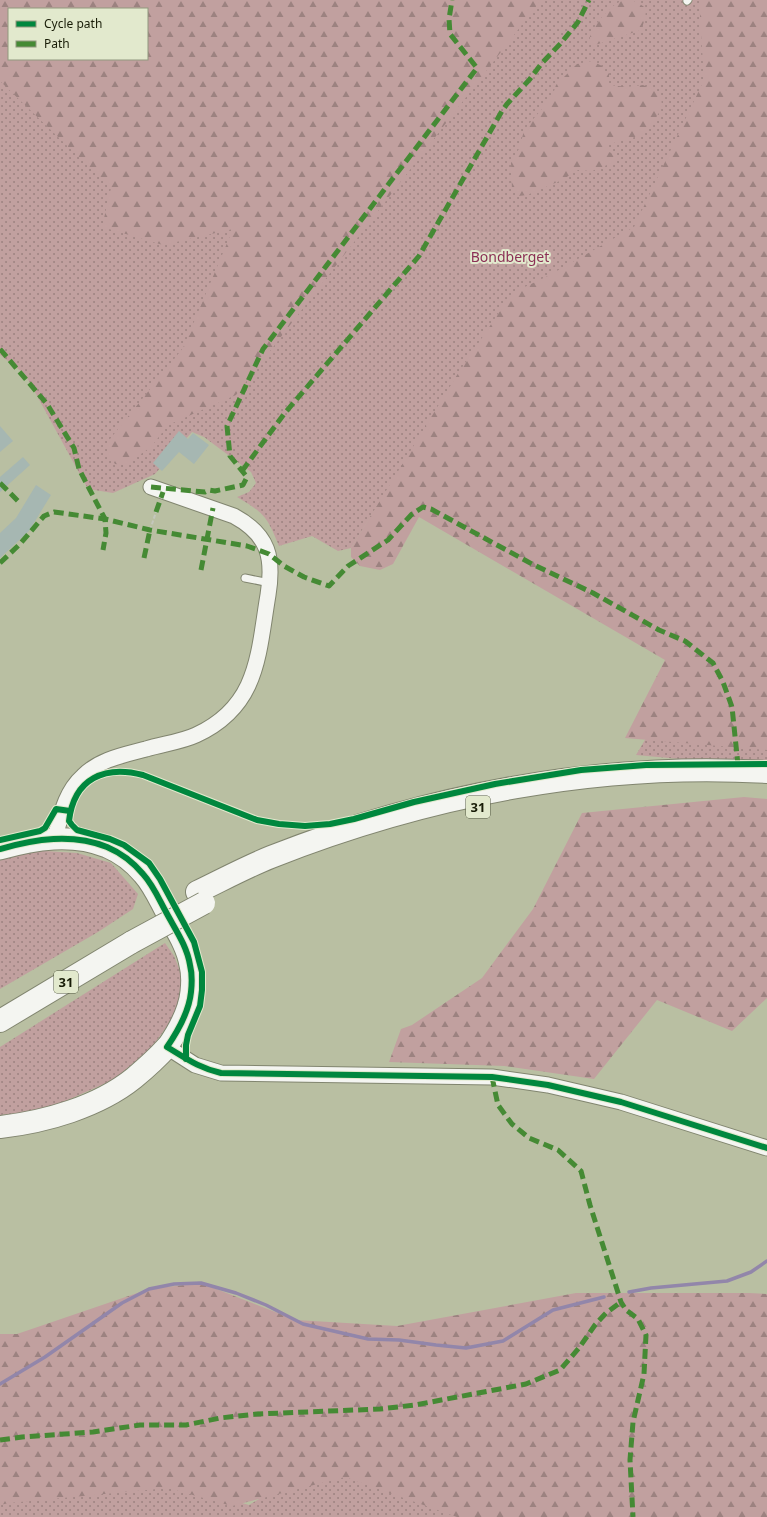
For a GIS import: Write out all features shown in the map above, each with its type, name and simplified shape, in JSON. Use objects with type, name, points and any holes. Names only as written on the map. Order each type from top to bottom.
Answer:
[{"type":"highway","name":"31","points":[[0,1006],[270,858],[342,831],[429,805],[478,794],[542,783],[622,774],[670,771],[767,772]]},
{"type":"highway","name":"31","points":[[201,897],[351,841],[445,814],[506,801],[542,795],[677,783],[742,783],[767,785]]},
{"type":"highway","name":"31","points":[[0,1021],[130,936]]},
{"type":"highway","points":[[0,1127],[34,1122],[80,1108],[100,1099],[133,1079],[167,1047]]},
{"type":"street","points":[[55,838],[66,798],[73,786],[83,775],[98,765],[116,757],[194,736],[213,727],[227,716],[239,703],[248,687],[257,664],[270,583],[270,566],[269,554],[255,529],[247,522],[234,516],[151,487]]},
{"type":"street","points":[[0,849],[23,843],[55,838],[91,842],[120,854],[143,873],[185,947],[190,965],[191,993],[187,1009],[176,1034],[167,1047],[195,1065],[222,1073],[492,1077],[548,1085],[621,1102],[767,1148]]},
{"type":"lane","points":[[245,578],[270,583]]},
{"type":"path","points":[[150,530],[156,512]]},
{"type":"green space","name":"Bondberget","points":[[0,0],[767,0],[767,767],[636,755],[705,639],[391,484],[351,548],[338,551],[312,536],[279,546],[264,516],[237,497],[249,492],[256,483],[251,472],[204,437],[192,432],[155,474],[113,493],[88,489],[25,374],[0,355]]},
{"type":"green space","points":[[0,0],[541,0],[236,395],[168,425],[151,447],[125,465],[115,464],[109,455],[106,444],[183,348],[233,229],[163,245],[102,227],[111,188],[0,81]]},
{"type":"green space","points":[[625,0],[636,2],[646,9],[645,19],[641,30],[595,45],[592,44],[590,35],[600,19],[615,5]]},
{"type":"green space","points":[[699,0],[767,0],[767,750],[625,738],[665,660],[419,517],[393,564],[380,570],[360,566],[351,557],[351,548],[457,375],[512,293],[548,276],[634,227],[704,80]]},
{"type":"green space","points":[[592,61],[602,66],[605,75],[609,73],[609,85],[627,87],[643,85],[660,93],[662,104],[659,112],[648,130],[644,133],[609,145],[609,152],[619,156],[612,163],[592,171],[578,170],[562,180],[527,195],[518,196],[512,190],[511,163],[520,147],[524,130],[552,97],[556,85],[577,64]]},
{"type":"green space","points":[[744,797],[767,799],[767,998],[732,1031],[657,1000],[594,1079],[504,1066],[389,1062],[401,1029],[412,1025],[482,978],[533,909],[582,813]]},
{"type":"green space","points":[[29,850],[77,853],[111,863],[138,894],[133,909],[98,932],[0,989],[0,860]]},
{"type":"green space","points":[[165,943],[174,956],[182,976],[180,1000],[171,1021],[151,1048],[115,1079],[43,1111],[0,1115],[0,1047]]},
{"type":"green space","points":[[201,1283],[296,1320],[397,1326],[576,1293],[767,1294],[767,1517],[457,1517],[345,1477],[232,1506],[168,1488],[0,1505],[0,1334],[17,1334],[149,1289]]},
{"type":"green space","points":[[325,1466],[480,1517],[0,1517],[0,1486],[170,1482],[249,1505],[281,1486]]},
{"type":"building","points":[[0,426],[13,441],[0,452]]},
{"type":"building","points":[[179,431],[188,439],[193,433],[209,445],[194,464],[179,452],[162,471],[153,463]]},
{"type":"building","points":[[23,457],[30,465],[0,492],[0,477]]},
{"type":"building","points":[[36,485],[51,495],[29,531],[0,558],[0,533],[16,518]]},
{"type":"waterway","points":[[629,1292],[651,1288],[727,1281],[751,1272],[767,1261]]},
{"type":"waterway","points":[[0,1384],[45,1357],[122,1303],[149,1289],[174,1284],[201,1283],[236,1293],[266,1305],[303,1324],[368,1339],[399,1340],[466,1348],[503,1341],[553,1310],[604,1297]]},
{"type":"marked path","points":[[151,487],[205,492],[209,490],[215,491],[243,485],[247,477],[230,456],[227,426],[263,349],[477,68],[450,34],[449,19],[452,0]]},
{"type":"marked path","points":[[242,471],[284,414],[419,256],[502,111],[578,22],[589,0]]},
{"type":"marked path","points":[[0,349],[47,404],[74,448],[79,469],[105,519],[106,533],[103,550]]},
{"type":"marked path","points":[[0,483],[19,502]]},
{"type":"marked path","points":[[156,512],[163,492]]},
{"type":"marked path","points":[[0,563],[20,544],[44,516],[54,512],[105,519],[150,530],[247,546],[269,554],[284,566],[304,577],[329,586],[348,566],[388,540],[412,514],[423,507],[431,509],[532,564],[593,593],[659,630],[685,641],[713,663],[723,682],[732,707],[738,765]]},
{"type":"marked path","points":[[201,570],[213,508]]},
{"type":"marked path","points":[[144,558],[150,530]]},
{"type":"marked path","points":[[492,1077],[498,1105],[512,1124],[529,1138],[558,1150],[581,1171],[590,1205],[621,1302],[626,1310],[638,1319],[646,1335],[644,1374],[633,1422],[630,1460],[633,1517]]},
{"type":"marked path","points":[[0,1440],[93,1432],[140,1425],[186,1425],[220,1418],[257,1414],[380,1409],[415,1405],[526,1384],[560,1370],[579,1348],[595,1325],[606,1313],[621,1302]]},
{"type":"cycle path","points":[[186,1059],[188,1035],[200,1006],[202,990],[202,972],[194,942],[160,879],[149,863],[124,845],[110,839],[77,830],[69,821],[72,806],[77,794],[94,778],[104,774],[116,772],[129,772],[143,775],[257,820],[279,824],[305,826],[330,824],[354,819],[414,802],[495,784],[581,770],[646,765],[767,764]]},
{"type":"cycle path","points":[[0,840],[40,831],[45,828],[56,809],[70,811]]},
{"type":"cycle path","points":[[0,849],[40,840],[80,840],[112,849],[131,862],[147,878],[180,938],[191,968],[192,978],[188,1007],[179,1028],[167,1047],[206,1069],[221,1073],[492,1077],[548,1085],[621,1102],[767,1148]]}]
